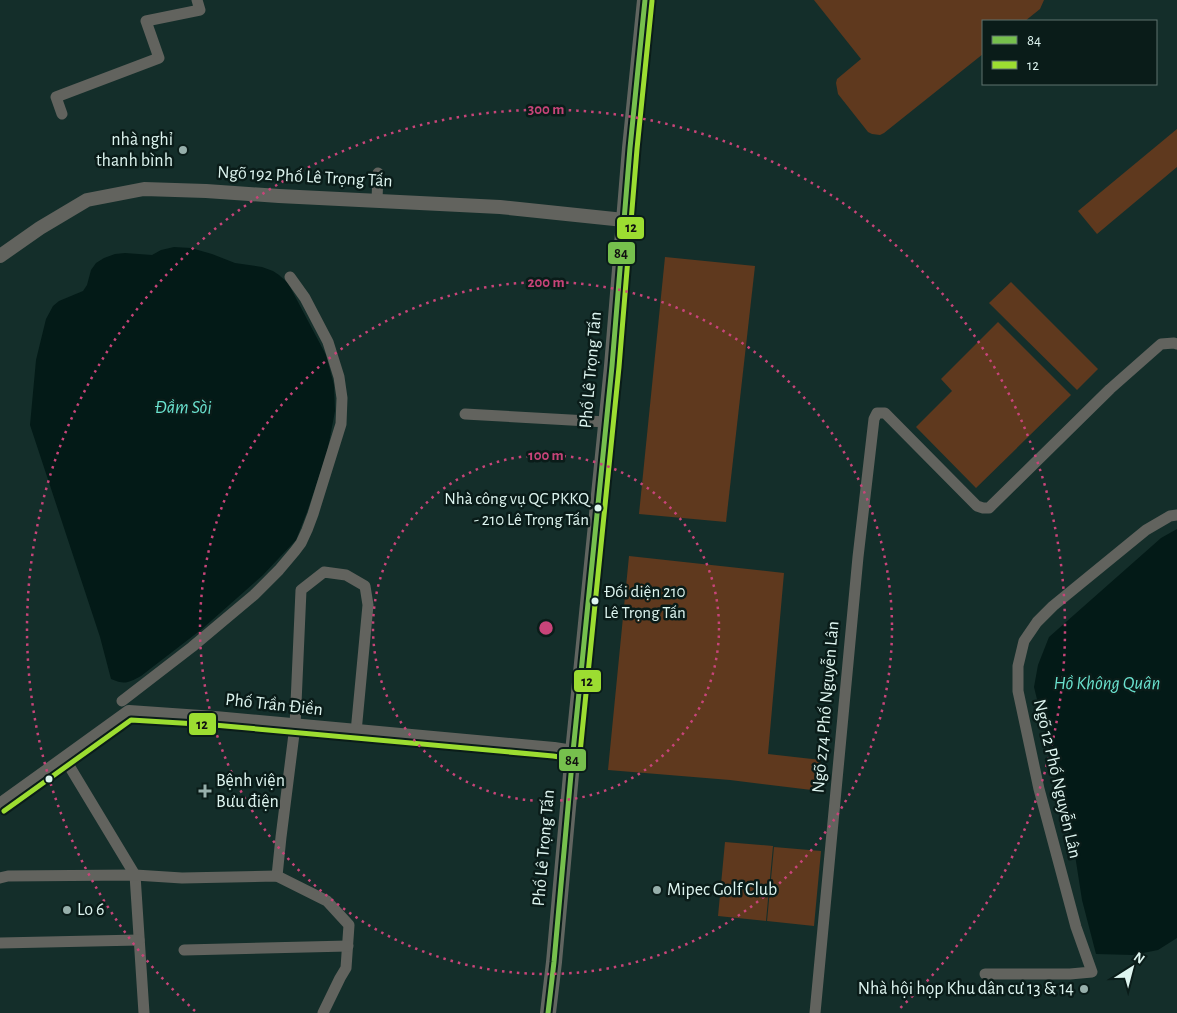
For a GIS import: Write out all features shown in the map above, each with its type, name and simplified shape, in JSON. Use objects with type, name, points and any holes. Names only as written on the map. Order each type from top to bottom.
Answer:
[{"type":"main road","name":"Phố Lê Trọng Tấn","points":[[548,1013],[612,366],[630,148],[645,0]]},
{"type":"street","points":[[62,114],[56,97],[159,58],[146,21],[200,10],[197,0]]},
{"type":"street","points":[[377,200],[378,173]]},
{"type":"street","name":"Ngõ 192 Phố Lê Trọng Tấn","points":[[0,256],[40,228],[87,200],[144,189],[500,207],[624,220]]},
{"type":"street","points":[[122,701],[254,595],[295,551],[314,514],[340,424],[342,398],[339,377],[328,342],[305,298],[290,277]]},
{"type":"street","name":"Ngõ 274 Phố Nguyễn Lân","points":[[815,1013],[858,557],[874,419],[877,413],[884,413],[977,506],[989,508],[1110,389],[1161,344],[1177,344]]},
{"type":"street","points":[[466,414],[606,422]]},
{"type":"street","name":"Ngõ 12 Phố Nguyễn Lân","points":[[985,974],[1070,974],[1092,972],[1076,927],[1040,789],[1020,698],[1018,666],[1024,641],[1037,622],[1053,606],[1146,530],[1170,516],[1177,515]]},
{"type":"street","points":[[277,876],[295,726],[301,590],[324,572],[346,575],[365,586],[368,604],[356,732]]},
{"type":"street","name":"Phố Trần Điền","points":[[0,805],[129,712],[215,718],[573,752]]},
{"type":"street","points":[[65,759],[136,875],[138,940],[144,1013]]},
{"type":"street","points":[[0,878],[8,876],[136,875],[182,878],[277,876],[327,900],[349,924],[346,968],[323,1013]]},
{"type":"street","points":[[0,942],[138,940]]},
{"type":"street","points":[[184,950],[348,946]]},
{"type":"shaded area","points":[[814,0],[1044,0],[1040,9],[1026,20],[982,20],[982,55],[880,135],[868,132],[838,94],[837,79],[861,59]]},
{"type":"shaded area","points":[[1177,129],[1177,167],[1097,234],[1078,211]]},
{"type":"shaded area","points":[[665,257],[755,266],[726,522],[639,514]]},
{"type":"shaded area","points":[[1011,282],[1098,369],[1077,390],[989,303]]},
{"type":"shaded area","points":[[998,322],[1071,395],[976,488],[916,427],[952,391],[941,379]]},
{"type":"shaded area","points":[[629,556],[784,573],[768,754],[821,760],[820,791],[730,780],[608,770]]},
{"type":"shaded area","points":[[725,842],[773,846],[766,921],[718,916]]},
{"type":"shaded area","points":[[774,847],[821,851],[814,926],[767,921]]},
{"type":"water","name":"Đầm Sòi","points":[[174,247],[191,248],[235,263],[262,267],[273,271],[288,283],[326,355],[334,385],[335,411],[327,453],[296,540],[263,575],[202,629],[141,676],[123,683],[111,679],[100,637],[30,425],[36,360],[46,319],[53,306],[59,301],[83,291],[87,285],[91,270],[96,263],[115,254],[152,255],[161,250]]},
{"type":"water","name":"Hồ Không Quân","points":[[1177,529],[1177,938],[1158,950],[1133,955],[1096,954],[1082,900],[1075,855],[1034,687],[1038,665],[1049,637],[1161,538]]},
{"type":"transit line","name":"84","points":[[548,1013],[612,366],[630,148],[645,0]]},
{"type":"transit line","name":"12","points":[[4,811],[131,720],[214,725],[573,759],[579,757],[619,367],[637,149],[652,1]]},
{"type":"place","name":"nhà nghỉ thanh bình","points":[[183,150]]},
{"type":"place","name":"Nhà công vụ QC PKKQ - 210 Lê Trọng Tấn","points":[[598,508]]},
{"type":"place","name":"Đối diện 210 Lê Trọng Tấn","points":[[595,601]]},
{"type":"place","name":"Bệnh viện Bưu điện","points":[[205,791]]},
{"type":"place","name":"Mipec Golf Club","points":[[657,890]]},
{"type":"place","name":"Lo 6","points":[[67,910]]},
{"type":"place","name":"Nhà hội họp Khu dân cư 13 & 14","points":[[1084,989]]}]
